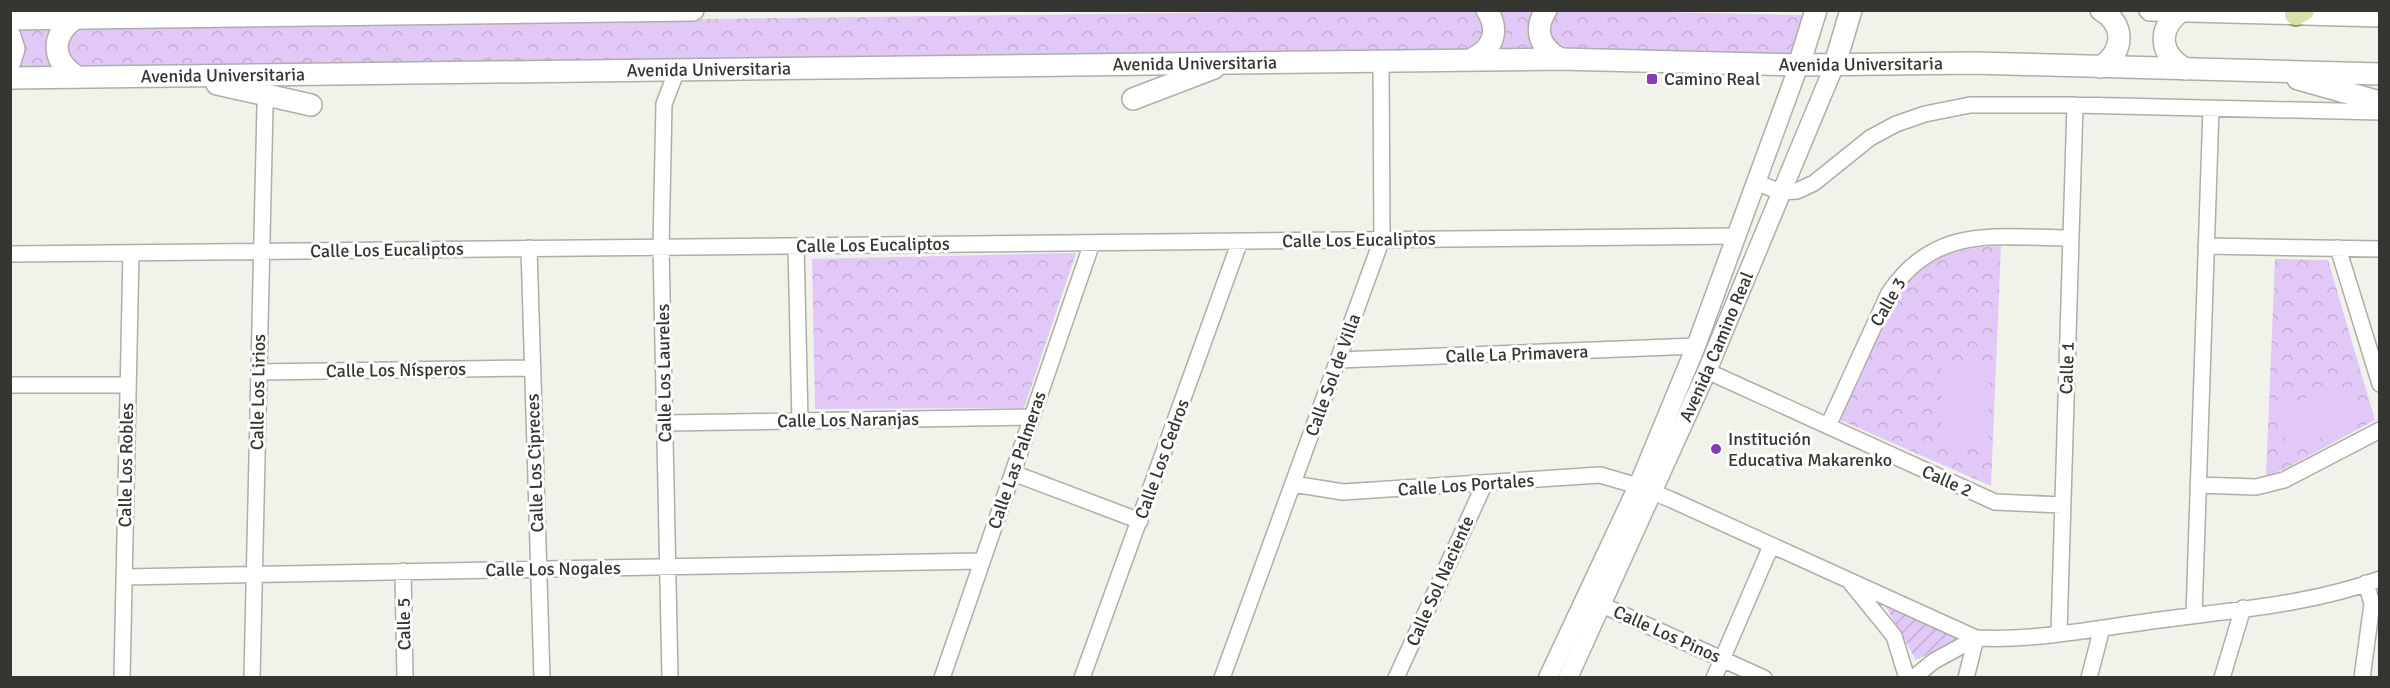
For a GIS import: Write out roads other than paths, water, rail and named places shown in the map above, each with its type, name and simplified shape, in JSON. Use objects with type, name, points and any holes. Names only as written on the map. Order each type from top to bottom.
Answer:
[{"type":"main road","points":[[10,19],[693,10]]},
{"type":"main road","points":[[1472,59],[1483,53],[1491,44],[1494,32],[1492,19],[1487,10]]},
{"type":"main road","points":[[1546,10],[1540,19],[1538,31],[1541,43],[1549,53],[1560,58]]},
{"type":"main road","name":"Avenida Camino Real","points":[[1799,65],[1816,10]]},
{"type":"main road","name":"Avenida Camino Real","points":[[1835,64],[1851,10]]},
{"type":"main road","points":[[2101,10],[2115,23],[2119,32],[2119,43],[2116,53],[2101,67]]},
{"type":"main road","points":[[2150,10],[2299,12],[2379,16]]},
{"type":"main road","points":[[2181,11],[2167,26],[2165,46],[2169,56],[2185,69]]},
{"type":"main road","points":[[74,19],[61,32],[57,49],[59,60],[66,70],[76,77]]},
{"type":"main road","points":[[10,36],[14,49],[10,62]]},
{"type":"main road","name":"Avenida Universitaria","points":[[10,78],[1560,58],[1799,65],[1974,63],[2379,74]]},
{"type":"main road","points":[[1133,99],[1230,62]]},
{"type":"main road","points":[[2269,71],[2379,102]]},
{"type":"main road","points":[[181,76],[310,105]]},
{"type":"street","name":"Calle Sol de Villa","points":[[1222,678],[1382,240],[1381,61]]},
{"type":"street","name":"Avenida Camino Real","points":[[1548,678],[1707,371],[1835,64]]},
{"type":"street","name":"Avenida Camino Real","points":[[1568,678],[1602,605],[1799,65]]},
{"type":"street","name":"Calle Los Laureles","points":[[670,678],[661,247],[664,104],[677,70]]},
{"type":"street","points":[[1756,182],[1780,192],[1797,190],[1814,183],[1870,138],[1896,124],[1925,114],[1970,105],[2379,112]]},
{"type":"street","name":"Calle 1","points":[[2059,632],[2075,105]]},
{"type":"street","name":"Calle Los Lirios","points":[[252,678],[265,106]]},
{"type":"street","points":[[2194,615],[2211,108]]},
{"type":"street","name":"Calle Los Eucaliptos","points":[[10,254],[1736,236]]},
{"type":"street","name":"Calle 3","points":[[1828,426],[1889,293],[1902,274],[1918,261],[1936,250],[1969,238],[2071,238]]},
{"type":"street","name":"Calle Los Cedros","points":[[1082,678],[1240,241]]},
{"type":"street","name":"Calle Las Palmeras","points":[[942,678],[1092,243]]},
{"type":"street","points":[[796,246],[800,421]]},
{"type":"street","points":[[2206,246],[2379,249]]},
{"type":"street","name":"Calle Los Cipreces","points":[[529,248],[542,678]]},
{"type":"street","points":[[2338,248],[2379,384]]},
{"type":"street","name":"Calle Los Robles","points":[[122,678],[131,253]]},
{"type":"street","name":"Calle La Primavera","points":[[1339,360],[1696,346]]},
{"type":"street","name":"Calle Los Nísperos","points":[[259,372],[533,368]]},
{"type":"street","name":"Calle 2","points":[[1707,371],[1995,502],[2063,505]]},
{"type":"street","points":[[10,385],[128,385]]},
{"type":"street","name":"Calle Los Naranjas","points":[[665,423],[1032,417]]},
{"type":"street","points":[[2198,485],[2256,487],[2284,480],[2379,430]]},
{"type":"street","points":[[1013,473],[1140,521]]},
{"type":"street","name":"Calle Los Portales","points":[[1293,484],[1343,492],[1600,475],[1645,489],[1976,638]]},
{"type":"street","name":"Calle Sol Naciente","points":[[1396,678],[1484,484]]},
{"type":"street","points":[[1714,678],[1771,546]]},
{"type":"street","name":"Calle Los Nogales","points":[[124,577],[982,561]]},
{"type":"street","name":"Calle 5","points":[[403,572],[405,678]]},
{"type":"street","points":[[1849,581],[1894,636],[1907,678]]},
{"type":"street","points":[[1913,678],[1934,661],[1976,638],[2000,639],[2102,628],[2297,601],[2373,581],[2362,678]]},
{"type":"street","name":"Calle Los Pinos","points":[[1602,605],[1764,678]]},
{"type":"street","points":[[2222,678],[2243,608]]},
{"type":"street","points":[[2089,678],[2102,628]]},
{"type":"street","points":[[1966,678],[1976,638]]},
{"type":"place","name":"Camino Real","points":[[1652,79]]},
{"type":"place","name":"Institución Educativa Makarenko","points":[[1716,449]]}]
